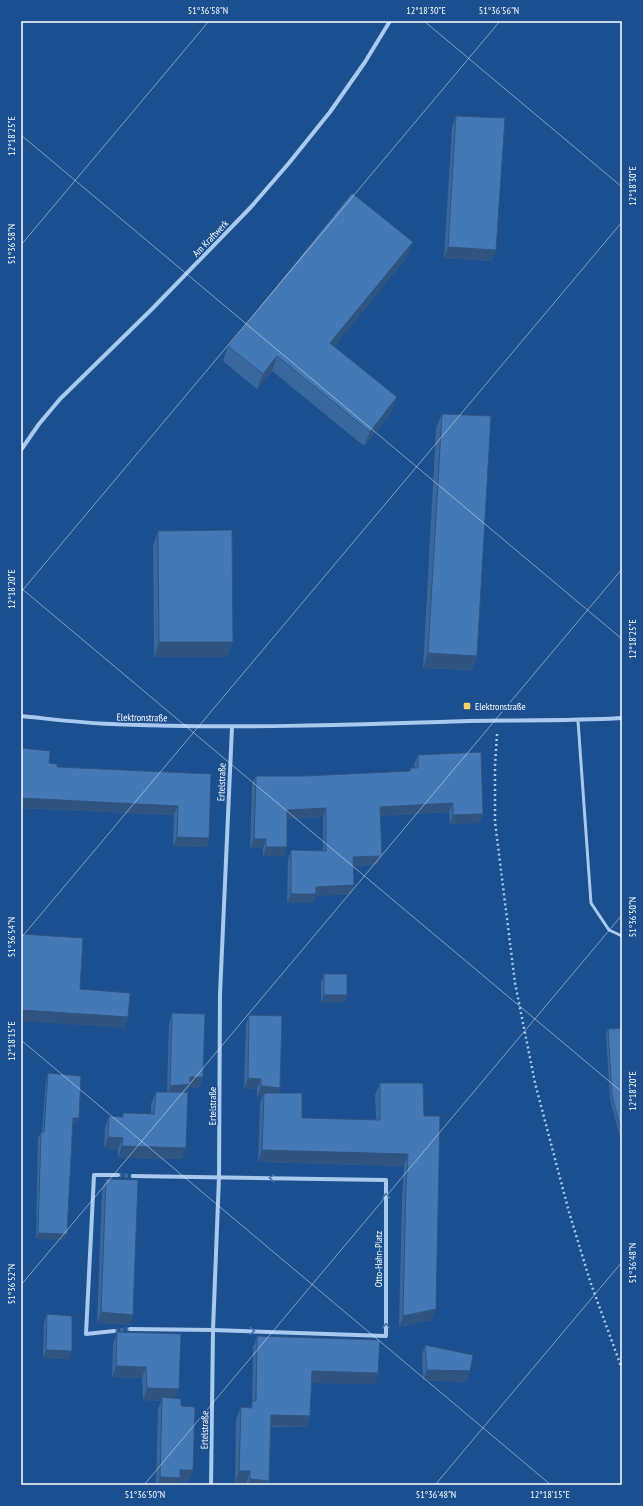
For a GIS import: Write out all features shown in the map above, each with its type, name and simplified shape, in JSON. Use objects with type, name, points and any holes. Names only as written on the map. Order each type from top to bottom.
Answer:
[{"type":"street","name":"Am Kraftwerk","points":[[21,450],[39,424],[60,399],[152,309],[251,207],[289,163],[335,106],[365,62],[390,21]]},
{"type":"street","name":"Elektronstraße","points":[[21,716],[110,724],[232,727],[622,718]]},
{"type":"street","name":"Ertelstraße","points":[[211,1485],[213,1330],[219,1177],[220,994],[232,727]]},
{"type":"street","points":[[114,1331],[86,1334],[94,1175],[118,1175]]},
{"type":"street","name":"Otto-Hahn-Platz","points":[[130,1329],[213,1330],[386,1336],[386,1180],[133,1176]]},
{"type":"lane","points":[[578,720],[591,903],[609,930],[622,936]]},
{"type":"path","points":[[498,721],[495,766],[495,822],[515,983],[535,1083],[569,1212],[590,1281],[622,1369]]},
{"type":"building","points":[[456,116],[505,118],[496,250],[448,247]]},
{"type":"building","points":[[352,193],[413,242],[330,343],[397,397],[370,432],[277,356],[263,374],[228,346]]},
{"type":"building","points":[[442,414],[491,416],[477,656],[428,653]]},
{"type":"building","points":[[232,530],[233,642],[159,642],[158,531]]},
{"type":"building","points":[[21,748],[50,751],[49,763],[57,764],[57,767],[211,774],[209,838],[177,837],[178,806],[21,798]]},
{"type":"building","points":[[481,752],[483,814],[453,815],[453,803],[380,807],[382,856],[353,857],[354,885],[316,887],[316,894],[291,894],[291,850],[326,851],[326,808],[287,810],[287,847],[266,847],[266,839],[254,839],[256,776],[306,776],[410,771],[411,768],[418,768],[418,755]]},
{"type":"building","points":[[21,934],[83,938],[80,989],[130,993],[128,1017],[21,1010]]},
{"type":"building","points":[[324,974],[347,974],[347,995],[324,995]]},
{"type":"building","points":[[172,1013],[205,1014],[203,1077],[190,1077],[190,1084],[170,1086]]},
{"type":"building","points":[[249,1015],[282,1016],[280,1088],[261,1086],[261,1079],[248,1078]]},
{"type":"building","points":[[622,1028],[622,1135],[612,1095],[608,1029]]},
{"type":"building","points":[[48,1073],[81,1076],[79,1118],[73,1118],[67,1234],[38,1233],[41,1132],[44,1132]]},
{"type":"building","points":[[380,1083],[423,1083],[424,1116],[440,1116],[436,1309],[403,1316],[408,1154],[262,1150],[264,1093],[302,1093],[302,1118],[380,1120]]},
{"type":"building","points":[[156,1092],[188,1092],[186,1148],[122,1146],[123,1138],[108,1137],[109,1116],[123,1117],[123,1113],[154,1114]]},
{"type":"building","points":[[106,1179],[138,1180],[133,1315],[101,1312]]},
{"type":"building","points":[[47,1314],[72,1316],[72,1351],[46,1350]]},
{"type":"building","points":[[117,1332],[181,1334],[179,1389],[147,1388],[146,1367],[116,1366]]},
{"type":"building","points":[[257,1336],[380,1340],[378,1373],[312,1371],[310,1416],[271,1415],[269,1481],[250,1479],[250,1471],[239,1471],[241,1407],[252,1408],[252,1401],[256,1401]]},
{"type":"building","points":[[425,1345],[473,1355],[470,1371],[427,1370]]},
{"type":"building","points":[[162,1397],[181,1399],[181,1406],[195,1407],[193,1470],[180,1470],[180,1478],[160,1477]]},
{"type":"tunnel","points":[[118,1175],[133,1176]]},
{"type":"tunnel","points":[[114,1331],[130,1329]]},
{"type":"place","name":"Elektronstraße","points":[[467,706]]}]
